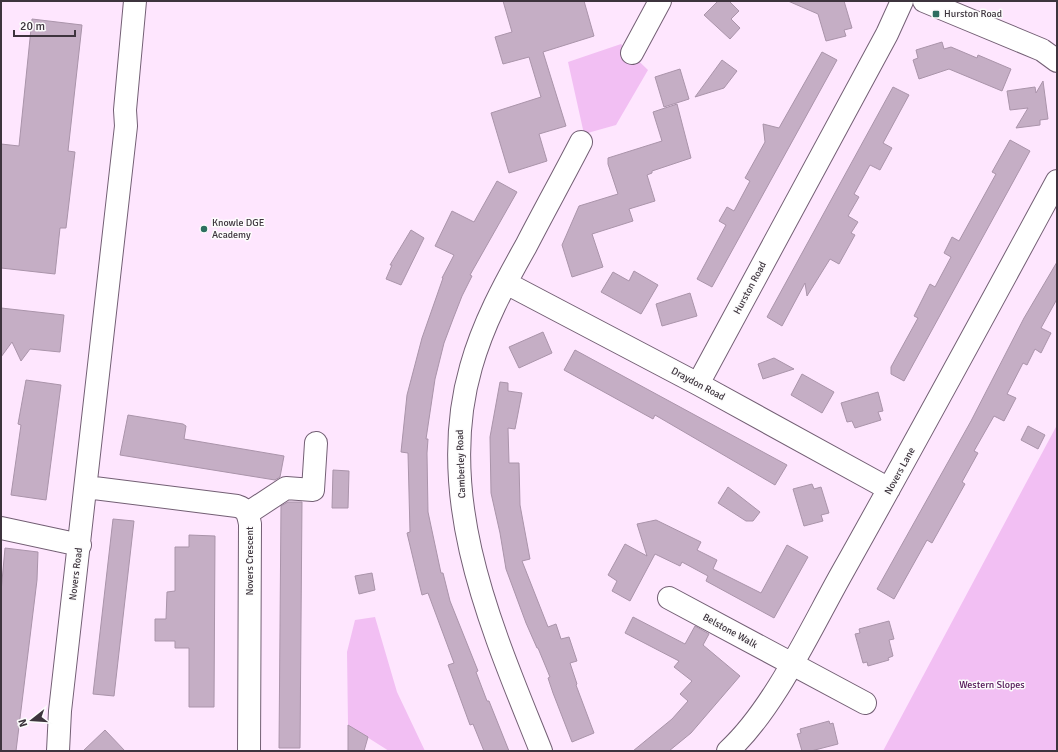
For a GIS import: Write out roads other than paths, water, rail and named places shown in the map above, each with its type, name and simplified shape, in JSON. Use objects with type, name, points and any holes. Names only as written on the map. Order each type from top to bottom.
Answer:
[{"type":"street","name":"Novers Road","points":[[58,751],[60,711],[80,545],[126,126],[125,110],[135,1]]},
{"type":"street","points":[[632,53],[660,1]]},
{"type":"street","name":"Hurston Road","points":[[698,384],[887,34],[902,1]]},
{"type":"street","points":[[924,1],[1052,54]]},
{"type":"street","name":"Camberley Road","points":[[541,751],[493,629],[477,579],[465,524],[460,484],[459,437],[463,402],[471,368],[484,330],[506,283],[581,142]]},
{"type":"street","name":"Novers Lane","points":[[728,751],[754,722],[791,664],[889,489],[1057,181]]},
{"type":"street","name":"Draydon Road","points":[[506,283],[698,384],[889,489]]},
{"type":"street","points":[[248,513],[286,488],[313,490],[316,443]]},
{"type":"street","name":"Novers Crescent","points":[[86,486],[237,506],[244,508],[248,513],[250,524],[249,751]]},
{"type":"street","points":[[1,528],[80,545]]},
{"type":"street","name":"Belstone Walk","points":[[669,598],[865,703]]},
{"type":"place","name":"Hurston Road","points":[[936,14]]},
{"type":"place","name":"Knowle DGE Academy","points":[[204,229]]},
{"type":"park label","name":"Western Slopes","points":[[992,685]]}]
